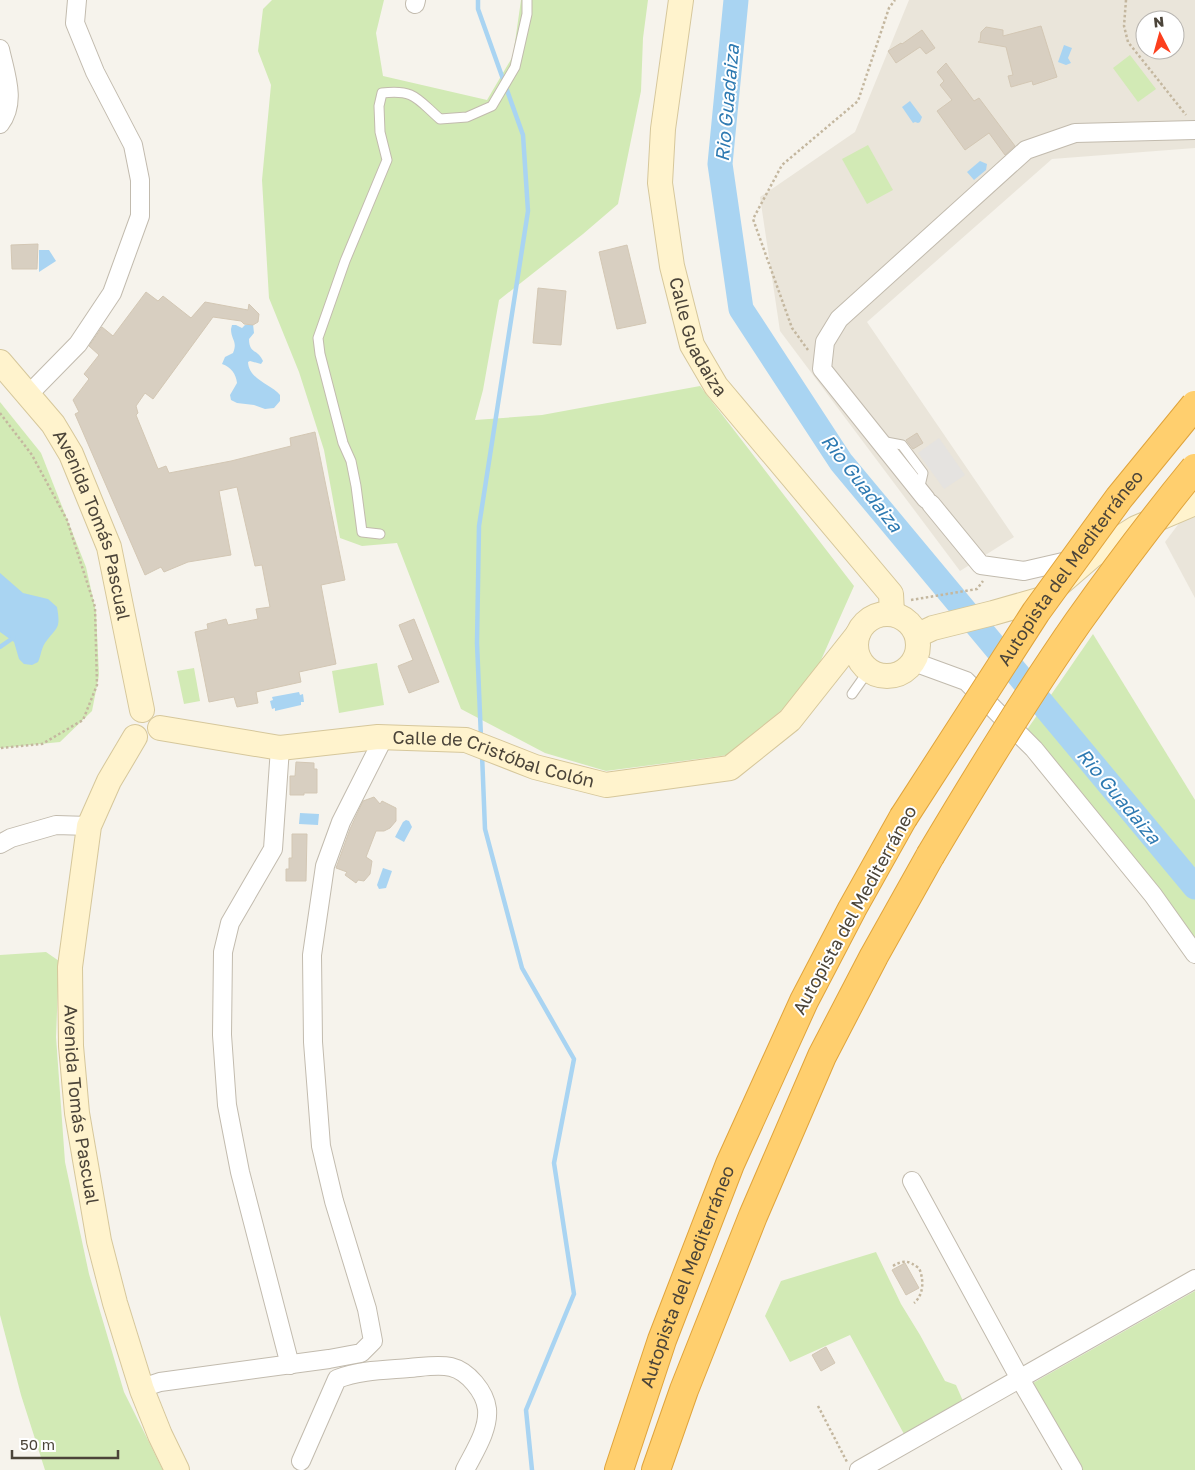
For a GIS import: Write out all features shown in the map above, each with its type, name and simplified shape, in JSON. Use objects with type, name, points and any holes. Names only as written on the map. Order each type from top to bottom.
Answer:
[{"type":"highway","name":"Autopista del Mediterráneo","points":[[619,1470],[662,1340],[730,1164],[804,1001],[852,908],[903,818],[1036,612],[1119,498],[1195,405]]},
{"type":"highway","name":"Autopista del Mediterráneo","points":[[656,1470],[684,1390],[752,1216],[822,1056],[874,956],[930,856],[998,744],[1078,622],[1158,514],[1195,468]]},
{"type":"street","points":[[28,395],[78,344],[112,293],[140,216],[140,180],[133,145],[95,72],[76,23],[77,0]]},
{"type":"street","name":"Calle Guadaiza","points":[[681,0],[663,129],[660,184],[672,266],[692,344],[716,386],[891,594],[892,613]]},
{"type":"street","points":[[0,49],[10,103],[0,124]]},
{"type":"street","points":[[1094,555],[1024,571],[981,565],[878,441],[822,369],[825,342],[839,319],[1026,150],[1075,133],[1192,124]]},
{"type":"street","name":"Avenida Tomás Pascual","points":[[0,362],[53,424],[70,454],[109,547],[142,710]]},
{"type":"street","points":[[925,631],[914,662],[908,669],[898,674],[878,675],[869,670],[857,654],[858,634],[863,624],[871,618],[881,614],[892,613],[908,620],[925,631],[1042,599],[1094,555],[1136,528],[1195,503]]},
{"type":"street","name":"Calle de Cristóbal Colón","points":[[160,728],[280,748],[384,737],[466,740],[535,767],[606,785],[730,768],[790,720],[858,634]]},
{"type":"street","points":[[914,662],[966,681],[1034,749],[1153,895],[1195,954]]},
{"type":"street","points":[[147,709],[156,714],[160,728],[154,737],[150,740],[145,740],[135,737],[129,724],[133,715],[147,709]]},
{"type":"street","name":"Avenida Tomás Pascual","points":[[135,737],[109,781],[89,826],[70,967],[72,1056],[77,1113],[99,1241],[115,1303],[142,1388],[160,1435],[177,1470]]},
{"type":"street","points":[[142,1388],[160,1382],[290,1365],[361,1353],[373,1341],[367,1308],[334,1201],[320,1146],[313,1042],[312,955],[325,866],[341,822],[384,737]]},
{"type":"street","points":[[280,748],[272,849],[230,923],[223,952],[222,1035],[227,1105],[240,1172],[290,1365]]},
{"type":"street","points":[[0,844],[11,838],[56,825],[89,826]]},
{"type":"street","points":[[912,1181],[1020,1379],[1073,1470]]},
{"type":"street","points":[[853,1467],[1020,1379],[1195,1279]]},
{"type":"street","points":[[329,1359],[337,1379]]},
{"type":"street","points":[[301,1461],[337,1379],[365,1371],[440,1365],[453,1367],[467,1376],[477,1387],[487,1408],[486,1422],[466,1470]]},
{"type":"lane","points":[[380,534],[362,532],[352,470],[320,354],[318,338],[345,261],[387,160],[380,132],[382,93],[396,91],[412,94],[440,119],[468,117],[492,106],[515,67],[527,14],[527,0]]},
{"type":"lane","points":[[852,694],[869,670]]},
{"type":"path","points":[[822,369],[792,328],[753,219],[782,165],[858,101],[888,8],[895,0]]},
{"type":"path","points":[[1126,0],[1124,26],[1128,42],[1192,124]]},
{"type":"path","points":[[0,413],[32,455],[67,520],[95,606],[97,685],[83,720],[42,744],[0,748]]},
{"type":"path","points":[[911,601],[977,589]]},
{"type":"path","points":[[893,1266],[903,1260],[919,1268],[922,1292],[914,1303]]},
{"type":"path","points":[[818,1406],[853,1467]]},
{"type":"shaded area","points":[[909,0],[1195,0],[1195,148],[1052,159],[867,322],[1014,537],[960,571],[780,331],[760,197],[855,132]]},
{"type":"shaded area","points":[[939,438],[965,475],[944,489],[918,453]]},
{"type":"shaded area","points":[[1195,502],[1195,598],[1165,542]]},
{"type":"green space","points":[[272,0],[384,0],[376,33],[383,76],[487,100],[513,56],[521,0],[648,0],[643,38],[641,91],[618,204],[499,300],[483,390],[475,420],[542,415],[700,386],[854,586],[809,687],[728,755],[606,771],[545,753],[461,709],[397,543],[362,546],[340,538],[324,450],[299,372],[269,298],[262,180],[271,85],[258,51],[263,9]]},
{"type":"green space","points":[[1130,55],[1156,89],[1138,102],[1113,68]]},
{"type":"green space","points":[[868,145],[893,190],[867,204],[842,159]]},
{"type":"green space","points":[[0,402],[41,453],[86,567],[96,612],[99,675],[92,711],[60,742],[0,748]]},
{"type":"green space","points":[[1093,634],[1195,800],[1195,954],[1022,737]]},
{"type":"green space","points":[[377,663],[384,705],[339,713],[332,671]]},
{"type":"green space","points":[[194,668],[200,701],[184,704],[177,671]]},
{"type":"green space","points":[[46,952],[59,961],[56,1037],[65,1162],[89,1274],[124,1392],[163,1470],[45,1470],[21,1395],[0,1315],[0,955]]},
{"type":"green space","points":[[876,1252],[901,1304],[945,1381],[956,1385],[963,1401],[904,1434],[850,1335],[790,1362],[765,1316],[781,1281]]},
{"type":"green space","points":[[1195,1291],[1195,1470],[1081,1470],[1033,1383]]},
{"type":"water","points":[[1064,45],[1072,48],[1068,58],[1071,63],[1066,65],[1058,62]]},
{"type":"water","points":[[910,101],[922,117],[918,123],[913,123],[902,107]]},
{"type":"water","points":[[980,161],[987,164],[986,170],[974,180],[967,172]]},
{"type":"water","points":[[39,250],[49,250],[56,261],[39,272]]},
{"type":"water","points":[[253,324],[254,333],[249,339],[249,344],[263,361],[261,364],[248,362],[249,368],[256,377],[280,395],[280,401],[274,408],[265,409],[231,400],[230,395],[237,383],[234,374],[222,364],[225,357],[233,353],[235,343],[231,333],[232,325],[242,328],[245,325]]},
{"type":"water","points":[[0,573],[23,593],[48,599],[57,607],[59,620],[57,627],[44,645],[38,662],[32,665],[24,664],[19,659],[14,642],[0,632]]},
{"type":"water","points":[[299,692],[300,695],[303,694],[304,702],[301,702],[301,705],[275,711],[275,708],[272,709],[270,701],[273,700],[272,697]]},
{"type":"water","points":[[300,813],[319,814],[318,825],[299,824]]},
{"type":"water","points":[[406,820],[409,821],[412,827],[404,842],[395,837]]},
{"type":"water","points":[[383,868],[392,871],[386,888],[379,889],[377,885]]},
{"type":"building","points":[[1041,26],[1057,77],[1033,85],[1032,81],[1011,87],[1008,76],[1013,75],[1006,47],[978,42],[980,41],[981,32],[986,27],[1003,30],[1003,36]]},
{"type":"building","points":[[922,30],[935,48],[926,54],[920,47],[896,63],[888,51]]},
{"type":"building","points":[[946,63],[974,101],[979,98],[1015,146],[1005,155],[989,133],[965,150],[937,111],[952,100],[940,85],[944,81],[937,72]]},
{"type":"building","points":[[38,244],[37,269],[12,269],[11,245]]},
{"type":"building","points":[[627,245],[646,323],[617,329],[599,252]]},
{"type":"building","points":[[538,288],[566,291],[561,345],[533,343]]},
{"type":"building","points":[[146,292],[158,301],[163,296],[191,318],[205,302],[248,310],[249,304],[259,314],[258,322],[253,325],[244,324],[241,321],[213,317],[153,399],[145,393],[136,406],[138,413],[136,415],[158,469],[166,466],[169,473],[231,461],[291,446],[290,438],[315,432],[345,580],[321,585],[336,664],[299,672],[301,682],[256,692],[258,703],[237,707],[234,697],[209,702],[195,632],[208,629],[207,624],[226,619],[228,625],[258,619],[256,609],[270,607],[262,565],[255,566],[237,487],[219,491],[231,555],[188,562],[164,572],[161,567],[145,575],[75,414],[79,412],[73,400],[89,379],[84,374],[99,355],[89,346],[102,327],[113,336]]},
{"type":"building","points":[[917,433],[923,443],[913,449],[906,440]]},
{"type":"building","points":[[414,619],[439,682],[409,693],[398,666],[413,660],[399,625]]},
{"type":"building","points":[[296,762],[314,763],[314,769],[317,769],[317,793],[290,795],[290,776],[295,776]]},
{"type":"building","points":[[374,797],[380,804],[382,801],[396,808],[396,821],[390,828],[384,831],[376,831],[366,857],[372,861],[370,874],[364,881],[358,880],[356,883],[345,875],[347,872],[336,868],[350,829],[363,801]]},
{"type":"building","points":[[292,834],[307,834],[306,881],[286,881],[286,869],[289,869],[289,858],[292,858]]},
{"type":"building","points":[[905,1263],[919,1288],[906,1295],[892,1270]]},
{"type":"building","points":[[826,1347],[835,1363],[821,1371],[812,1355]]},
{"type":"waterway","points":[[478,0],[478,9],[523,135],[528,211],[479,526],[477,643],[481,738]]},
{"type":"waterway","name":"Rio Guadaiza","points":[[736,0],[720,164],[741,309],[841,462],[1195,887]]},
{"type":"waterway","points":[[0,647],[13,638],[13,635]]},
{"type":"waterway","points":[[482,754],[485,829],[522,968],[574,1059],[554,1163],[574,1294],[526,1410],[532,1470]]}]
